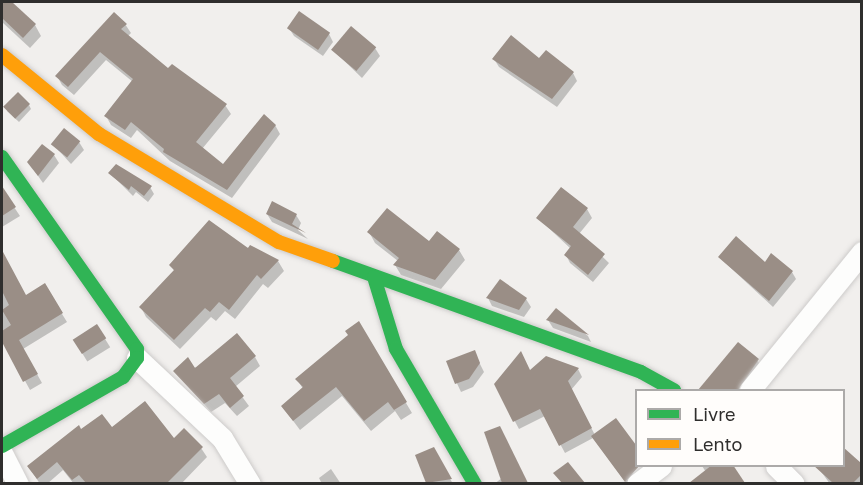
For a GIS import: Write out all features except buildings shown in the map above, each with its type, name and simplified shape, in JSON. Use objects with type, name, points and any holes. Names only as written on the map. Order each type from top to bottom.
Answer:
[{"type":"street","points":[[2,55],[99,134],[279,242],[641,372],[672,389]]},
{"type":"street","points":[[2,158],[137,349],[137,358],[123,377],[2,446]]},
{"type":"street","points":[[751,389],[861,252]]},
{"type":"street","points":[[374,277],[396,348],[476,483]]},
{"type":"street","points":[[137,358],[222,438],[250,483]]},
{"type":"street","points":[[2,453],[18,483]]},
{"type":"street","points":[[637,483],[658,467]]},
{"type":"street","points":[[778,467],[794,483]]},
{"type":"traffic: fast","points":[[2,157],[137,349],[137,358],[123,377],[2,446]]},
{"type":"traffic: fast","points":[[333,261],[641,372],[672,389]]},
{"type":"traffic: fast","points":[[374,277],[396,349],[475,484]]},
{"type":"traffic: slow","points":[[2,55],[99,134],[279,242],[333,261]]}]
